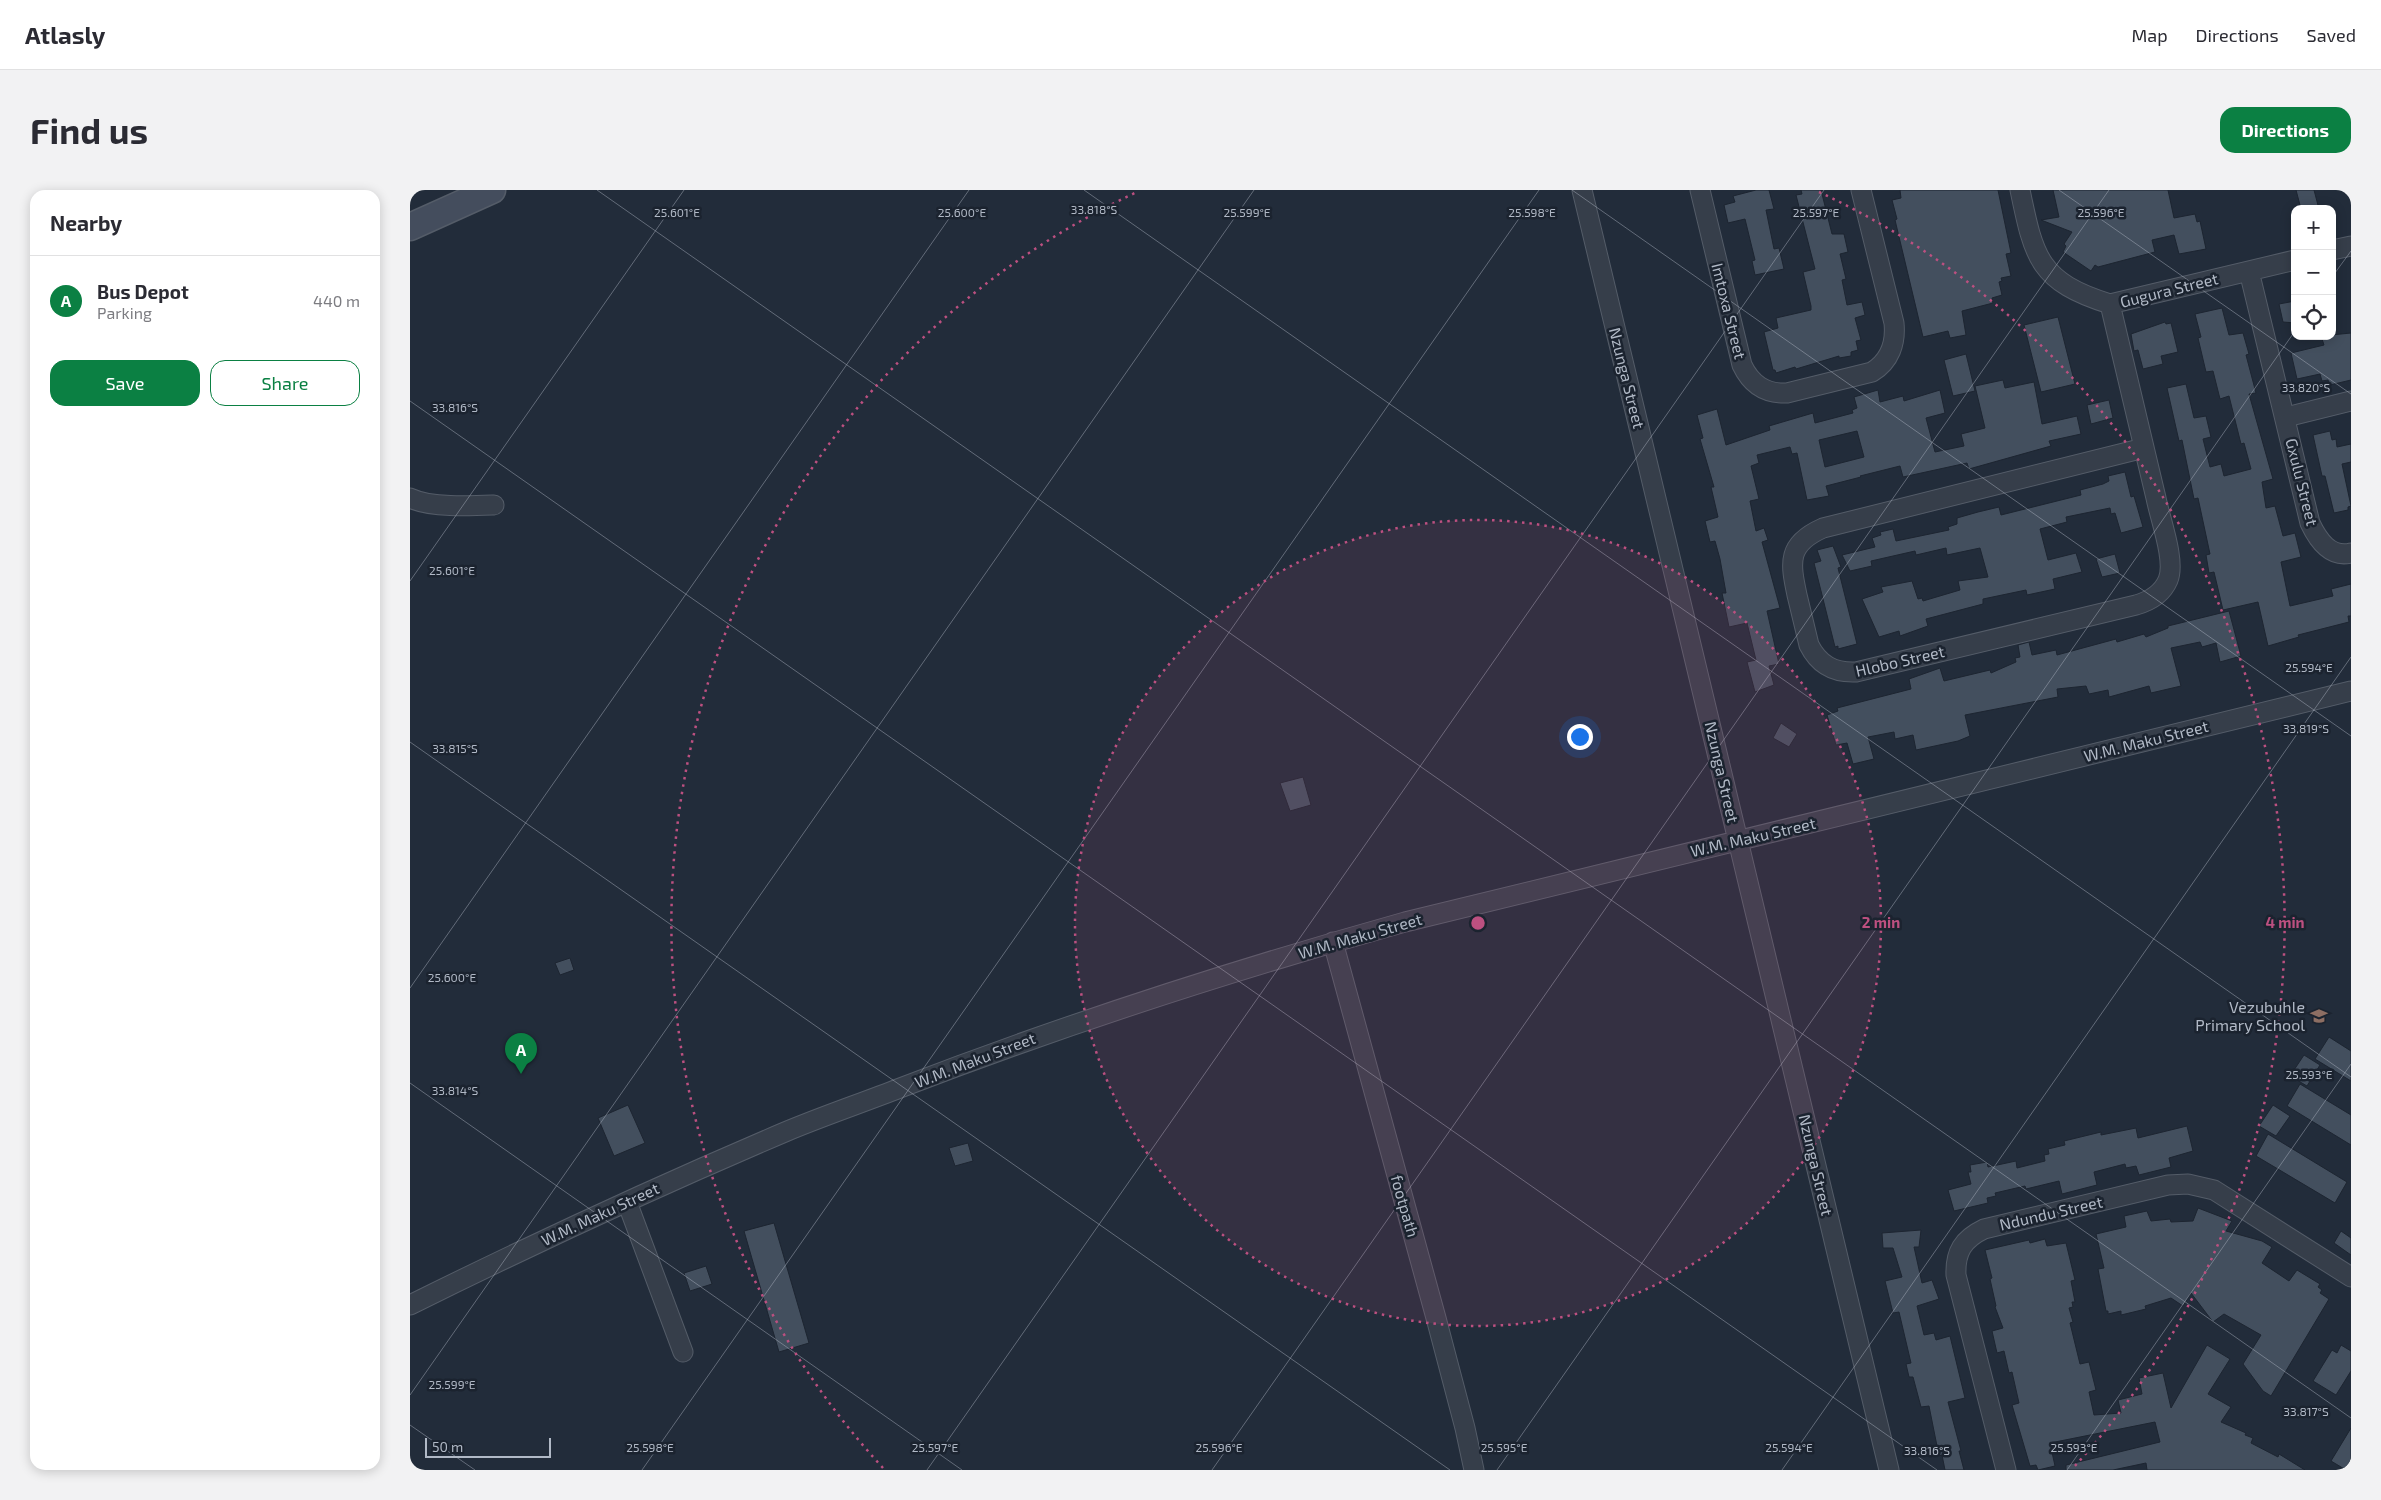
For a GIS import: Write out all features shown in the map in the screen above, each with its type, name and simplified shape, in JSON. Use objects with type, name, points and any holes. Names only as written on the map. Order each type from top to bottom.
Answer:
[{"type":"street","points":[[410,227],[492,190]]},
{"type":"street","name":"Nzunga Street","points":[[1582,190],[1889,1470]]},
{"type":"street","name":"Imtoxa Street","points":[[1700,190],[1742,365],[1747,376],[1755,384],[1765,390],[1787,393],[1872,372],[1882,366],[1894,344],[1894,323],[1861,190]]},
{"type":"street","name":"Gugura Street","points":[[2020,190],[2031,238],[2040,261],[2067,287],[2080,295],[2110,304],[2291,261]]},
{"type":"street","points":[[2336,249],[2351,246]]},
{"type":"street","name":"Gxulu Street","points":[[2250,271],[2310,524],[2315,535],[2324,546],[2334,552],[2351,553]]},
{"type":"street","name":"Hlobo Street","points":[[2110,304],[2144,448],[2170,569],[2168,580],[2156,596],[2136,605],[1856,672],[1844,673],[1832,670],[1814,656],[1809,645],[1791,567],[1797,547],[1812,533],[1823,528],[2144,448]]},
{"type":"street","name":"Gxulu Street","points":[[2286,417],[2351,401]]},
{"type":"street","points":[[410,498],[423,503],[460,506],[494,505]]},
{"type":"street","name":"W.M. Maku Street","points":[[410,1305],[627,1202],[787,1132],[1001,1049],[1099,1015],[1333,942],[1405,922],[2351,692]]},
{"type":"street","name":"footpath","points":[[1333,942],[1436,1318],[1474,1470]]},
{"type":"street","name":"Ndundu Street","points":[[2006,1470],[1956,1275],[1955,1262],[1960,1247],[1974,1234],[1993,1227],[2158,1188],[2188,1184],[2214,1190],[2351,1277]]},
{"type":"street","points":[[627,1202],[683,1352]]},
{"type":"building","points":[[1756,190],[1769,190],[1774,209],[1766,210],[1774,249],[1779,248],[1784,269],[1755,275],[1752,261],[1755,260],[1745,219],[1728,223],[1724,205],[1735,202],[1733,196]]},
{"type":"building","points":[[1801,190],[1821,190],[1832,234],[1844,234],[1848,252],[1840,254],[1846,279],[1842,280],[1847,305],[1862,302],[1865,315],[1855,318],[1861,340],[1856,341],[1858,350],[1851,352],[1851,356],[1839,358],[1839,356],[1776,373],[1773,370],[1764,332],[1778,328],[1776,318],[1811,310],[1803,272],[1815,269],[1796,195],[1802,194]]},
{"type":"building","points":[[1900,190],[1998,190],[2011,253],[2006,254],[2011,276],[2001,278],[2002,281],[1999,282],[2002,295],[1992,298],[1993,303],[1962,311],[1966,335],[1950,338],[1948,331],[1923,337],[1895,220],[1897,219],[1892,200],[1901,198]]},
{"type":"building","points":[[2053,190],[2168,190],[2174,218],[2195,214],[2197,222],[2200,221],[2206,249],[2179,254],[2174,235],[2152,240],[2155,252],[2098,267],[2095,265],[2091,271],[2063,252],[2066,246],[2064,244],[2072,232],[2041,220],[2059,217]]},
{"type":"building","points":[[2296,190],[2314,190],[2318,205],[2300,205]]},
{"type":"building","points":[[2291,302],[2291,323],[2283,322],[2279,304]]},
{"type":"building","points":[[2222,308],[2229,335],[2243,333],[2249,354],[2246,355],[2256,393],[2249,394],[2273,479],[2262,482],[2266,508],[2275,506],[2283,536],[2295,533],[2301,557],[2281,562],[2290,606],[2333,596],[2331,589],[2351,584],[2351,616],[2348,616],[2349,622],[2298,635],[2299,637],[2268,646],[2258,602],[2223,610],[2214,572],[2209,573],[2206,555],[2210,554],[2198,498],[2194,499],[2182,440],[2179,441],[2167,388],[2186,384],[2194,418],[2206,416],[2211,437],[2203,439],[2210,467],[2221,464],[2224,476],[2251,469],[2244,443],[2241,444],[2229,396],[2220,399],[2213,371],[2206,372],[2198,338],[2201,337],[2195,314]]},
{"type":"building","points":[[2058,317],[2075,384],[2041,392],[2024,325]]},
{"type":"building","points":[[2165,322],[2166,324],[2171,323],[2178,352],[2161,356],[2163,364],[2143,369],[2138,350],[2134,351],[2131,334]]},
{"type":"building","points":[[2351,333],[2351,380],[2330,385],[2328,380],[2322,381],[2320,374],[2297,379],[2291,353],[2324,345],[2322,340],[2336,340],[2336,334]]},
{"type":"building","points":[[1966,354],[1975,391],[1953,396],[1944,360]]},
{"type":"building","points":[[2003,380],[2005,388],[2034,382],[2042,424],[2077,416],[2081,434],[2049,441],[2051,446],[1969,469],[1967,463],[1903,477],[1900,466],[1826,486],[1829,496],[1807,500],[1797,453],[1792,454],[1790,447],[1757,455],[1759,463],[1751,466],[1759,499],[1750,501],[1756,531],[1764,528],[1768,540],[1762,542],[1780,608],[1767,611],[1779,664],[1769,666],[1774,685],[1755,692],[1747,662],[1756,660],[1747,623],[1729,627],[1722,593],[1726,593],[1720,559],[1715,541],[1710,542],[1705,521],[1718,517],[1711,487],[1714,487],[1700,439],[1703,438],[1697,415],[1717,409],[1726,445],[1770,430],[1769,426],[1813,413],[1815,423],[1853,413],[1852,410],[1857,408],[1854,397],[1878,390],[1880,402],[1903,396],[1904,401],[1940,390],[1945,413],[1926,418],[1935,452],[1964,446],[1961,434],[1985,428],[1975,386]],"holes":[[[1857,431],[1864,457],[1825,467],[1819,440]]]},
{"type":"building","points":[[2109,400],[2113,418],[2091,424],[2087,405]]},
{"type":"building","points":[[2330,431],[2332,440],[2336,439],[2337,447],[2351,444],[2351,462],[2342,464],[2351,506],[2348,507],[2348,510],[2334,513],[2325,476],[2322,476],[2313,435]]},
{"type":"building","points":[[2125,472],[2131,497],[2134,496],[2143,527],[2121,533],[2115,513],[2111,514],[2110,508],[2066,517],[2067,522],[2040,529],[2048,560],[2076,553],[2082,572],[2053,579],[2055,589],[2027,595],[2026,590],[1983,599],[1983,604],[1926,619],[1928,626],[1900,636],[1899,631],[1879,637],[1862,599],[1883,592],[1881,587],[1912,581],[1918,599],[1922,598],[1923,601],[1960,590],[1958,581],[1988,577],[1980,548],[1947,555],[1946,548],[1916,555],[1915,551],[1871,561],[1872,566],[1850,571],[1842,555],[1875,547],[1872,538],[1881,535],[1880,532],[1893,529],[1896,541],[1949,530],[1948,527],[1957,524],[1957,518],[1999,507],[2001,515],[2081,495],[2080,490],[2103,484],[2109,481],[2108,476]]},
{"type":"building","points":[[1833,546],[1841,567],[1838,568],[1857,644],[1838,649],[1838,646],[1835,647],[1814,563],[1821,561],[1817,550]]},
{"type":"building","points":[[2115,554],[2120,573],[2102,577],[2096,559]]},
{"type":"building","points":[[2229,611],[2241,656],[2220,662],[2216,643],[2202,647],[2200,642],[2171,648],[2181,686],[2151,693],[2149,686],[2109,697],[2108,690],[2089,694],[2086,686],[2057,689],[2058,697],[1965,715],[1970,736],[1958,741],[1916,750],[1913,735],[1895,739],[1894,732],[1868,737],[1874,759],[1853,764],[1847,743],[1836,745],[1827,715],[1838,711],[1837,708],[1911,689],[1909,679],[1940,668],[1944,681],[1990,670],[1991,673],[2016,662],[2015,658],[2020,657],[2018,645],[2029,642],[2032,655],[2056,650],[2057,655],[2116,639],[2117,642],[2144,634],[2146,637],[2168,628],[2168,626]]},
{"type":"building","points":[[1781,723],[1797,734],[1789,747],[1773,738]]},
{"type":"building","points":[[1303,777],[1311,805],[1290,811],[1280,783]]},
{"type":"building","points":[[570,958],[574,970],[560,975],[555,963]]},
{"type":"building","points":[[2329,1037],[2351,1051],[2351,1081],[2315,1059]]},
{"type":"building","points":[[2304,1055],[2320,1065],[2307,1086],[2290,1076]]},
{"type":"building","points":[[2300,1084],[2351,1115],[2351,1145],[2287,1106]]},
{"type":"building","points":[[628,1105],[645,1143],[614,1156],[598,1118]]},
{"type":"building","points":[[2273,1105],[2290,1116],[2276,1136],[2259,1126]]},
{"type":"building","points":[[2187,1126],[2193,1151],[2169,1158],[2171,1167],[2139,1175],[2136,1166],[2126,1168],[2125,1164],[2094,1172],[2097,1185],[2062,1194],[2059,1181],[2026,1189],[2025,1186],[1995,1193],[1996,1196],[1987,1198],[1988,1203],[1954,1211],[1948,1190],[1971,1184],[1968,1172],[1971,1172],[1970,1165],[1987,1162],[1988,1167],[2016,1161],[2017,1168],[2045,1161],[2044,1155],[2049,1154],[2048,1149],[2065,1145],[2064,1141],[2101,1132],[2101,1135],[2136,1128],[2138,1138]]},
{"type":"building","points":[[2268,1134],[2347,1182],[2335,1203],[2256,1156]]},
{"type":"building","points":[[968,1143],[973,1161],[955,1166],[949,1148]]},
{"type":"building","points":[[2198,1208],[2232,1221],[2226,1231],[2262,1241],[2272,1247],[2262,1263],[2289,1281],[2297,1270],[2320,1284],[2318,1287],[2322,1290],[2320,1293],[2329,1299],[2271,1396],[2263,1391],[2243,1364],[2261,1335],[2224,1314],[2213,1322],[2191,1293],[2183,1306],[2171,1298],[2145,1306],[2146,1309],[2121,1315],[2121,1311],[2108,1314],[2108,1311],[2106,1311],[2098,1269],[2104,1268],[2096,1234],[2126,1227],[2124,1216],[2147,1211],[2151,1221],[2170,1219],[2171,1222],[2193,1221]]},
{"type":"building","points":[[774,1223],[809,1343],[779,1352],[744,1231]]},
{"type":"building","points":[[1921,1230],[1919,1247],[1914,1247],[1922,1283],[1932,1280],[1939,1299],[1917,1306],[1924,1335],[1934,1333],[1936,1340],[1950,1336],[1965,1398],[1948,1402],[1964,1470],[1945,1470],[1942,1455],[1939,1456],[1929,1406],[1921,1407],[1913,1377],[1909,1377],[1906,1364],[1911,1363],[1899,1312],[1893,1313],[1885,1281],[1902,1277],[1893,1248],[1883,1248],[1882,1233]]},
{"type":"building","points":[[2341,1231],[2351,1238],[2351,1255],[2334,1243]]},
{"type":"building","points":[[2045,1239],[2047,1246],[2066,1243],[2075,1280],[2071,1281],[2075,1302],[2072,1302],[2073,1307],[2069,1308],[2073,1322],[2070,1323],[2080,1364],[2089,1362],[2096,1390],[2089,1392],[2094,1415],[2121,1413],[2118,1400],[2142,1394],[2139,1378],[2163,1373],[2171,1408],[2207,1345],[2230,1359],[2208,1394],[2231,1407],[2221,1422],[2246,1433],[2245,1435],[2253,1438],[2251,1443],[2278,1457],[2279,1454],[2305,1470],[2147,1470],[2146,1463],[2113,1470],[2066,1470],[2066,1465],[2160,1442],[2155,1422],[2050,1443],[2055,1466],[2038,1470],[2036,1465],[2030,1466],[2012,1405],[2019,1403],[2012,1372],[2009,1373],[2004,1351],[1997,1353],[1992,1331],[2003,1328],[1995,1307],[1990,1279],[1992,1278],[1985,1250],[2029,1240],[2030,1243]]},
{"type":"building","points":[[706,1266],[712,1284],[690,1291],[684,1273]]},
{"type":"building","points":[[2341,1345],[2351,1351],[2351,1371],[2336,1395],[2313,1381],[2332,1350],[2337,1353]]},
{"type":"building","points":[[2351,1428],[2351,1470],[2346,1470],[2331,1461]]},
{"type":"place","name":"Vezubuhle Primary School","points":[[2319,1016]]},
{"type":"place","name":"Bus Depot","points":[[521,1074]]}]
